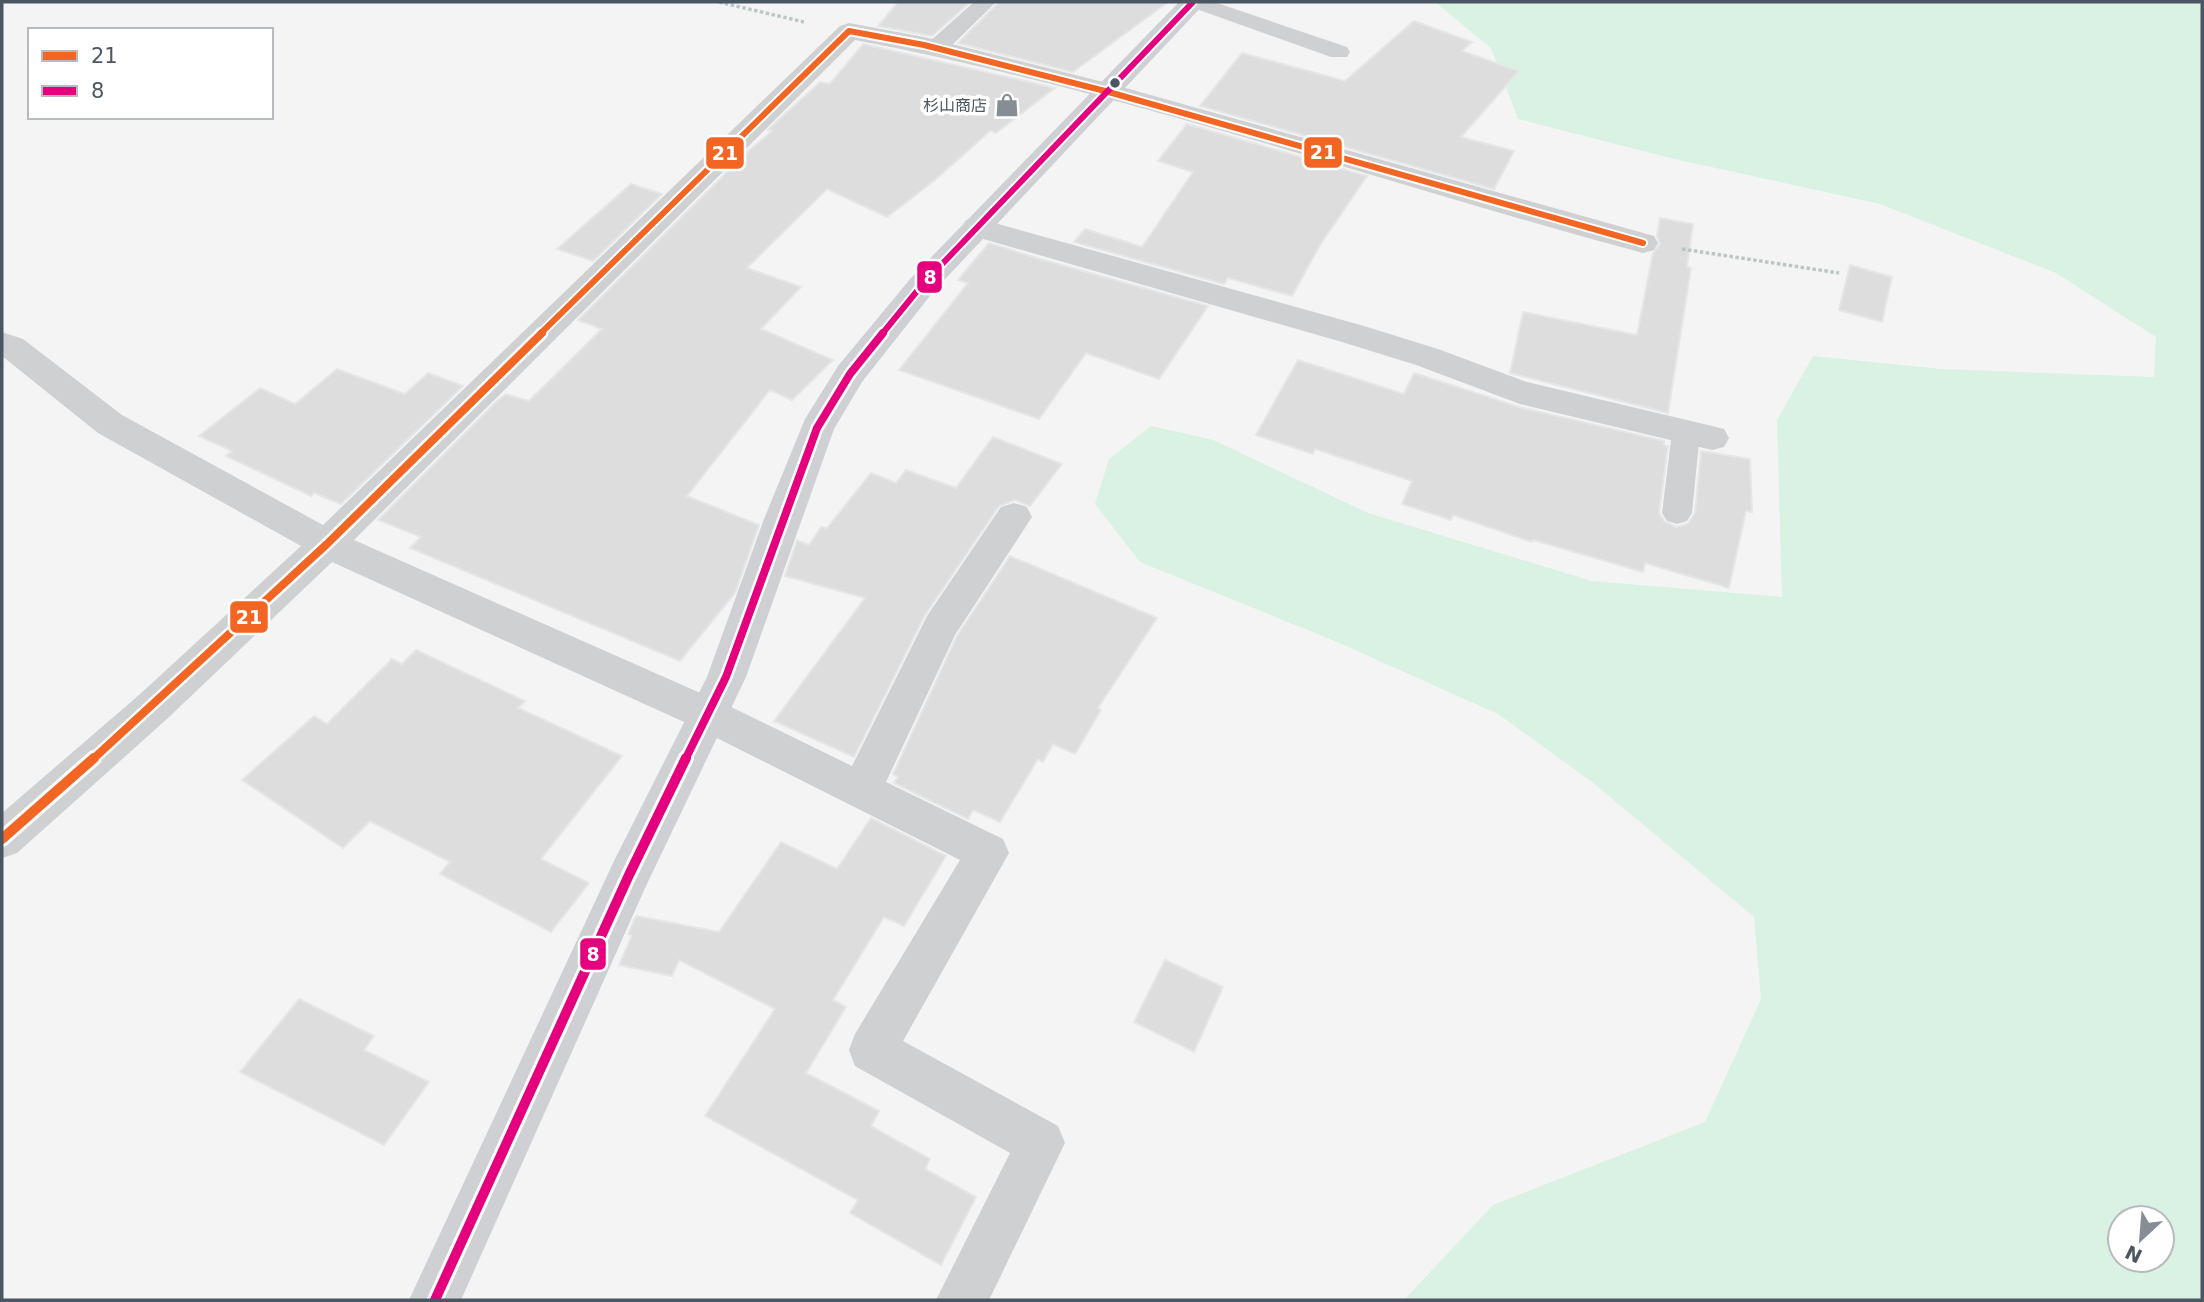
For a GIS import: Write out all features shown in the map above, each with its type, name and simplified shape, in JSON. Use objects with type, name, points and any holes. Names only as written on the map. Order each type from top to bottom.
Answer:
[{"type":"main road","points":[[435,1300],[628,875],[726,677],[817,428],[850,374],[922,285],[1105,91],[1194,2]]},
{"type":"street","points":[[2,839],[153,707],[327,544],[849,31],[936,48],[1105,91],[1643,243]]},
{"type":"street","points":[[977,227],[1378,341],[1427,356],[1520,392],[1699,435]]},
{"type":"street","points":[[2,343],[12,347],[110,424],[327,544],[709,715],[988,852],[872,1050],[1041,1143],[962,1300]]},
{"type":"street","points":[[860,789],[874,766],[940,627],[1014,517]]},
{"type":"lane","points":[[936,48],[986,2]]},
{"type":"lane","points":[[1194,2],[1339,52]]},
{"type":"lane","points":[[1677,513],[1699,435]]},
{"type":"path","points":[[719,2],[849,31]]},
{"type":"path","points":[[1643,243],[1839,274]]},
{"type":"green space","points":[[1435,2],[2202,2],[2202,1300],[1404,1300],[1493,1205],[1705,1122],[1761,999],[1754,917],[1592,782],[1498,714],[1337,642],[1140,562],[1095,504],[1109,459],[1151,426],[1213,440],[1368,513],[1592,581],[1782,597],[1777,420],[1813,356],[1941,369],[2154,377],[2156,337],[2056,273],[1880,204],[1670,158],[1518,119],[1491,48]]},
{"type":"building","points":[[898,2],[970,2],[932,36],[878,26]]},
{"type":"building","points":[[999,2],[1168,2],[1073,72],[958,43]]},
{"type":"building","points":[[1414,21],[1472,42],[1462,51],[1519,71],[1461,137],[1514,151],[1494,189],[1200,106],[1242,53],[1345,81]]},
{"type":"building","points":[[863,44],[1055,88],[996,133],[990,131],[935,180],[887,217],[827,189],[747,268],[801,287],[761,329],[833,360],[792,400],[770,390],[687,496],[759,525],[735,593],[680,661],[410,548],[421,537],[378,520],[498,400],[506,394],[529,401],[602,329],[578,320],[747,152],[772,131],[768,130],[774,124],[820,82],[830,84]]},
{"type":"building","points":[[1187,124],[1367,176],[1320,245],[1292,296],[1228,278],[1224,284],[1074,242],[1085,229],[1142,247],[1193,172],[1158,161]]},
{"type":"building","points":[[631,184],[662,194],[593,261],[557,249]]},
{"type":"building","points":[[1660,218],[1693,224],[1687,267],[1691,268],[1668,413],[1510,373],[1523,312],[1637,335],[1653,253],[1660,244],[1657,236]]},
{"type":"building","points":[[989,243],[1208,306],[1159,379],[1086,353],[1039,419],[899,370],[968,283],[958,280]]},
{"type":"building","points":[[1850,265],[1892,277],[1882,322],[1839,310]]},
{"type":"building","points":[[1298,360],[1404,394],[1414,373],[1519,407],[1664,441],[1664,445],[1668,446],[1659,513],[1665,522],[1676,527],[1688,524],[1695,513],[1701,451],[1750,459],[1752,512],[1746,511],[1729,588],[1645,563],[1643,572],[1533,540],[1532,542],[1453,515],[1451,520],[1402,504],[1412,481],[1315,449],[1313,454],[1256,435]]},
{"type":"building","points":[[337,369],[405,394],[428,373],[463,386],[341,504],[314,493],[311,496],[226,456],[232,451],[199,436],[260,388],[295,404]]},
{"type":"building","points":[[993,437],[1062,464],[1030,506],[1015,500],[999,506],[925,615],[854,757],[774,721],[865,598],[785,576],[797,540],[809,545],[821,527],[827,528],[871,473],[896,483],[906,470],[956,488]]},
{"type":"building","points":[[1010,556],[1157,618],[1098,708],[1101,710],[1075,754],[1053,744],[1043,762],[1038,759],[1000,822],[973,810],[968,819],[894,783],[898,777],[893,774],[957,636]]},
{"type":"building","points":[[416,650],[525,701],[518,708],[622,756],[541,859],[589,883],[551,932],[440,874],[450,862],[370,821],[343,848],[242,780],[314,716],[327,724],[392,659],[402,664]]},
{"type":"building","points":[[871,818],[946,856],[904,926],[884,917],[833,1000],[846,1007],[806,1073],[879,1111],[871,1126],[930,1159],[925,1169],[976,1197],[941,1265],[850,1213],[858,1200],[705,1116],[775,1009],[679,960],[672,976],[619,965],[632,936],[628,934],[636,916],[719,932],[781,842],[837,869]]},
{"type":"building","points":[[1165,960],[1223,987],[1194,1052],[1134,1022]]},
{"type":"building","points":[[299,999],[374,1036],[364,1050],[429,1082],[384,1145],[240,1072]]},
{"type":"transit line","name":"8","points":[[435,1300],[629,875],[726,677],[817,428],[850,374],[922,285],[1193,2]]},
{"type":"transit line","name":"21","points":[[2,839],[153,707],[327,544],[849,31],[924,45],[1105,91],[1643,243]]},
{"type":"place","name":"杉山商店","points":[[1007,105]]}]
